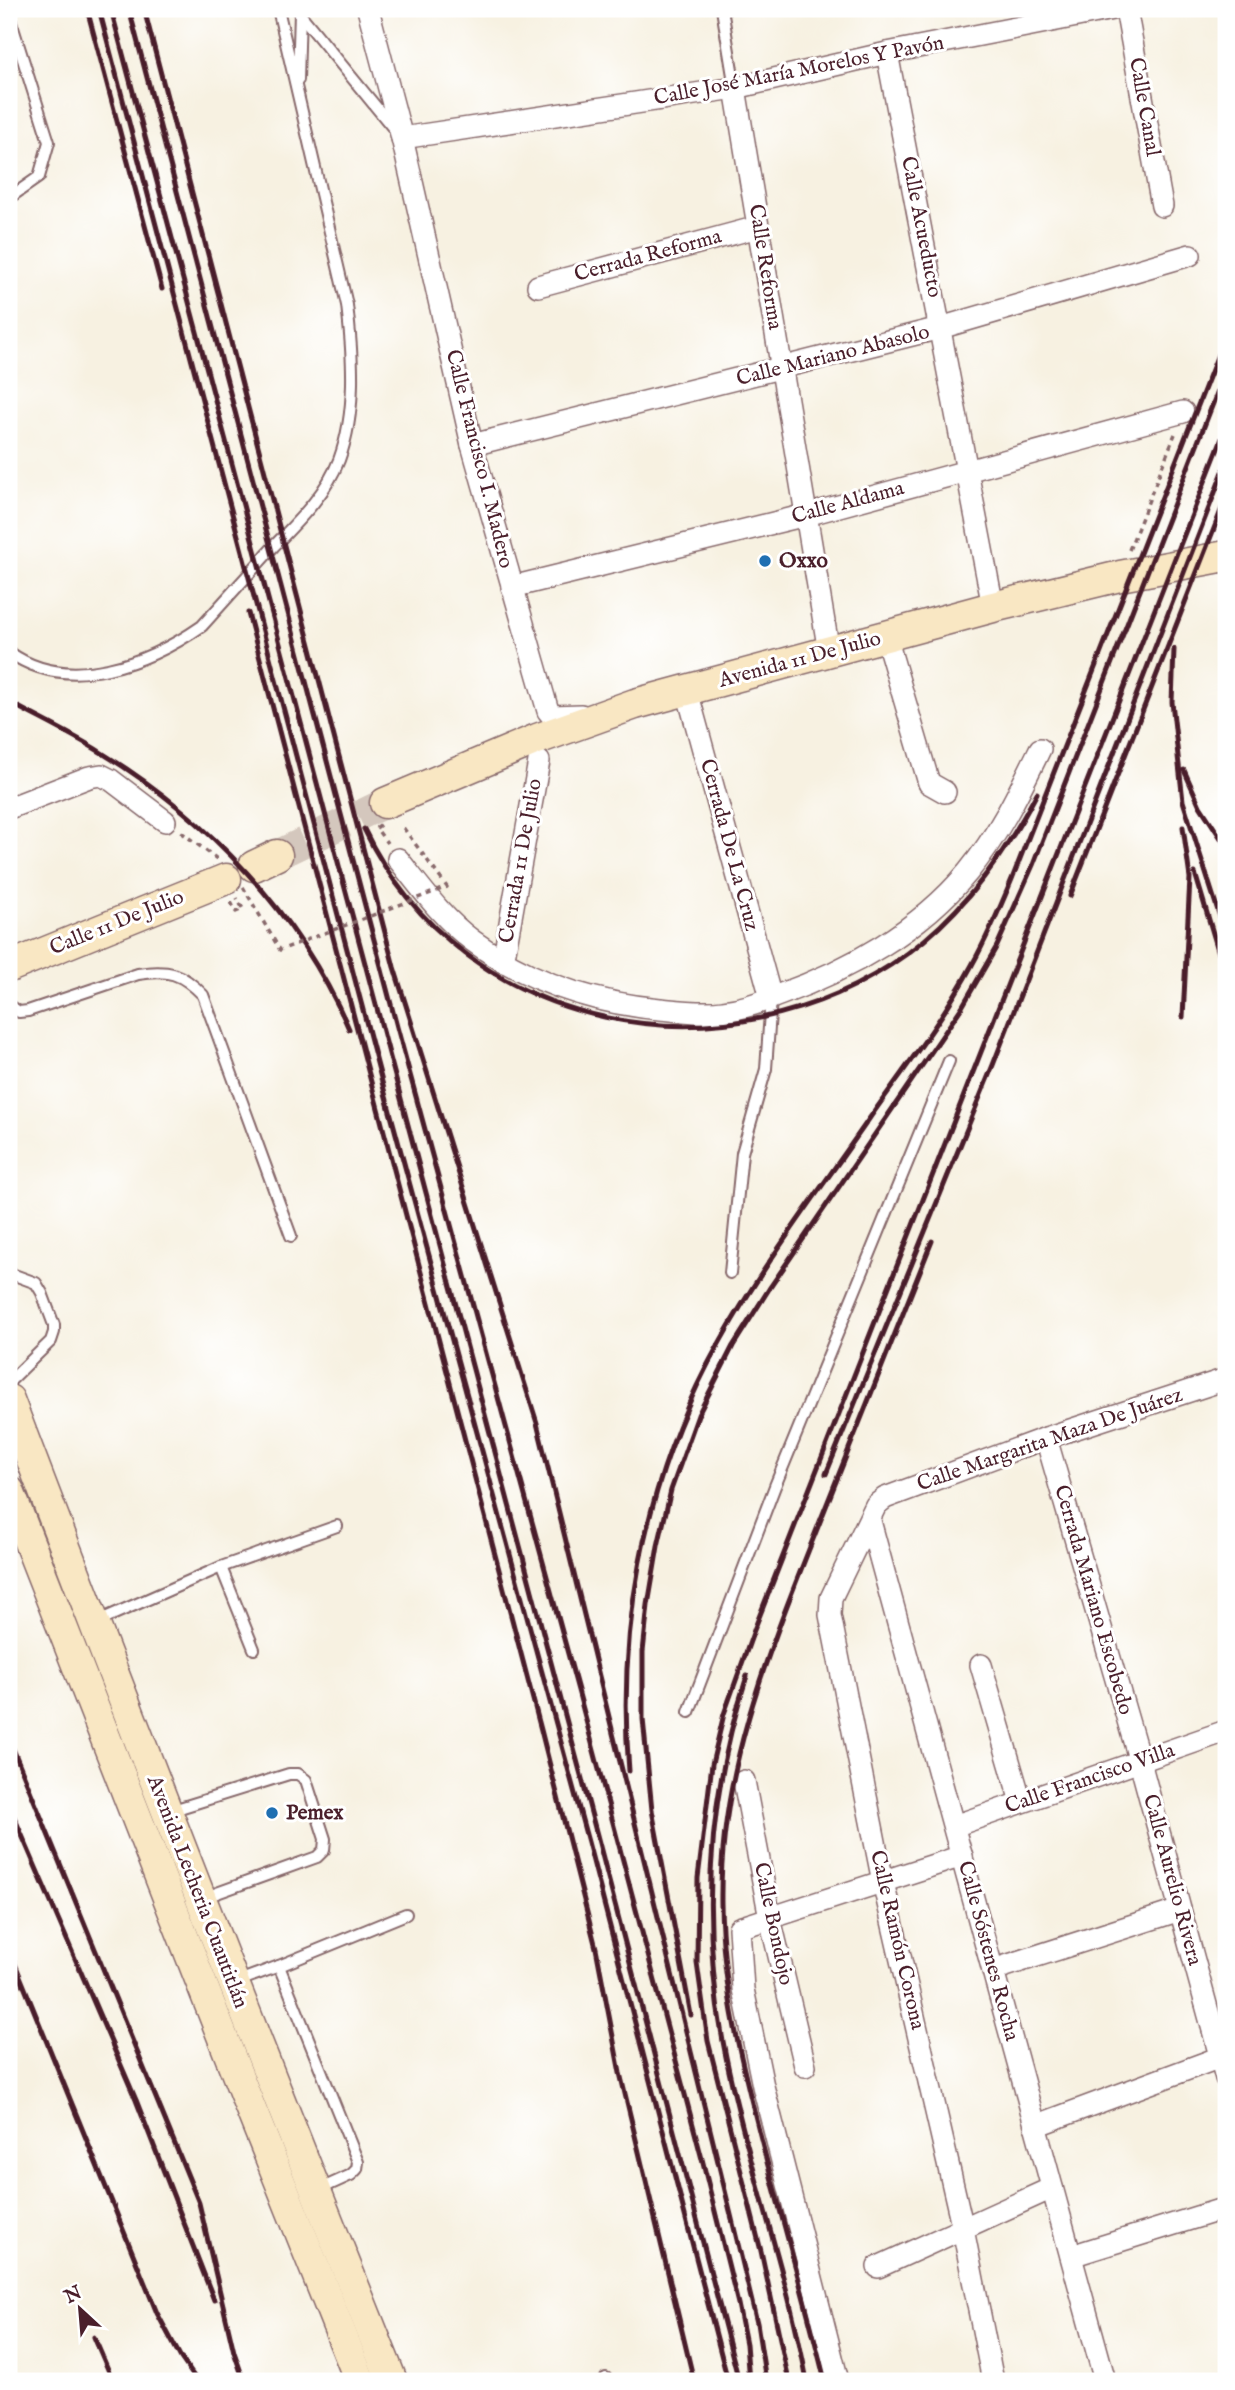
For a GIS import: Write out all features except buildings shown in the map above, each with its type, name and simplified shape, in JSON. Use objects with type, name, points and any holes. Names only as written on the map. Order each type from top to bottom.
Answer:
[{"type":"main road","name":"Avenida 11 De Julio","points":[[394,815],[537,739],[614,710],[993,607],[1120,576],[1226,556]]},
{"type":"main road","name":"Calle 11 De Julio","points":[[9,967],[250,872]]},
{"type":"main road","name":"Avenida Lecheria Cuautitlán","points":[[9,1401],[233,1983],[261,2097],[316,2191],[392,2381]]},
{"type":"main road","name":"Avenida Lecheria Cuautitlán","points":[[9,1491],[261,2097],[360,2381]]},
{"type":"street","name":"Calle Francisco I. Madero","points":[[368,9],[402,138],[472,445],[548,711],[559,718],[614,710]]},
{"type":"street","name":"Calle José María Morelos Y Pavón","points":[[402,138],[735,88],[887,53],[1113,9]]},
{"type":"street","name":"Calle Canal","points":[[1126,9],[1162,206]]},
{"type":"street","name":"Calle Acueducto","points":[[887,53],[993,607]]},
{"type":"street","name":"Calle Reforma","points":[[735,88],[829,652]]},
{"type":"street","name":"Cerrada Reforma","points":[[538,286],[758,227]]},
{"type":"street","name":"Calle Mariano Abasolo","points":[[472,445],[940,328],[1190,255]]},
{"type":"street","name":"Calle Aldama","points":[[512,587],[806,515],[1183,412]]},
{"type":"street","points":[[886,637],[929,783],[945,792]]},
{"type":"street","name":"Cerrada De La Cruz","points":[[687,691],[771,999]]},
{"type":"street","points":[[398,859],[435,906],[471,939],[503,962],[544,983],[585,998],[643,1008],[681,1012],[724,1011],[771,999],[822,980],[875,950],[927,912],[968,873],[1004,822],[1040,749]]},
{"type":"street","name":"Cerrada 11 De Julio","points":[[503,962],[539,761]]},
{"type":"street","points":[[9,808],[89,777],[101,775],[165,821]]},
{"type":"street","name":"Calle Margarita Maza De Juárez","points":[[873,1513],[885,1498],[1046,1438],[1226,1379]]},
{"type":"street","name":"Cerrada Mariano Escobedo","points":[[1046,1438],[1140,1762]]},
{"type":"street","name":"Calle Sóstenes Rocha","points":[[873,1513],[962,1856],[1105,2381]]},
{"type":"street","name":"Calle Ramón Corona","points":[[873,1513],[831,1598],[830,1615],[883,1882],[963,2229],[993,2381]]},
{"type":"street","points":[[981,1665],[1021,1802]]},
{"type":"street","name":"Calle Francisco Villa","points":[[954,1826],[1226,1731]]},
{"type":"street","name":"Calle Aurelio Rivera","points":[[1140,1762],[1223,2056],[1226,2078]]},
{"type":"street","name":"Calle Bondojo","points":[[744,1781],[770,1918],[806,2066]]},
{"type":"street","points":[[838,2381],[763,2086],[743,1989],[738,1928],[962,1856]]},
{"type":"street","points":[[993,1970],[1180,1910]]},
{"type":"street","points":[[1035,2126],[1223,2056]]},
{"type":"street","points":[[878,2267],[1052,2188]]},
{"type":"street","points":[[1071,2256],[1226,2208]]},
{"type":"lane","points":[[9,652],[48,669],[87,672],[120,667],[155,655],[179,642],[202,626],[318,499],[338,461],[349,420],[352,388],[352,345],[347,305],[278,9]]},
{"type":"lane","points":[[722,9],[735,88]]},
{"type":"lane","points":[[297,93],[300,12]]},
{"type":"lane","points":[[300,12],[402,138]]},
{"type":"lane","points":[[9,15],[49,142],[39,177],[9,198]]},
{"type":"lane","points":[[9,1004],[19,1012],[28,1011],[138,974],[156,971],[175,974],[190,982],[203,995],[291,1236]]},
{"type":"lane","points":[[730,1273],[742,1153],[766,1069],[771,999]]},
{"type":"lane","points":[[690,1712],[775,1486],[949,1061]]},
{"type":"lane","points":[[9,1273],[36,1283],[43,1293],[54,1332],[51,1341],[9,1382]]},
{"type":"lane","points":[[93,1623],[221,1567],[337,1526]]},
{"type":"lane","points":[[221,1567],[254,1649]]},
{"type":"lane","points":[[166,1812],[289,1774],[298,1774],[306,1780],[325,1839],[324,1850],[317,1857],[200,1899]]},
{"type":"lane","points":[[233,1983],[406,1914]]},
{"type":"lane","points":[[279,1966],[358,2162],[357,2169],[351,2175],[316,2191]]},
{"type":"path","points":[[1120,576],[1183,412]]},
{"type":"path","points":[[250,872],[280,950],[447,887],[394,815]]},
{"type":"tunnel","points":[[277,855],[385,803]]},
{"type":"railway","points":[[87,9],[162,289]]},
{"type":"railway","points":[[99,9],[382,1082],[588,1842],[728,2381]]},
{"type":"railway","points":[[111,9],[598,1839],[739,2381]]},
{"type":"railway","points":[[129,9],[397,1027],[579,1694],[702,2159],[738,2304],[746,2344],[749,2381]]},
{"type":"railway","points":[[144,9],[394,967],[537,1423],[757,2323],[766,2381]]},
{"type":"railway","points":[[629,1771],[627,1667],[640,1563],[651,1512],[685,1413],[707,1366],[743,1302],[936,1024],[983,944],[1012,879],[1226,334]]},
{"type":"railway","points":[[691,2015],[652,1810],[643,1719],[643,1652],[648,1605],[671,1490],[698,1415],[733,1346],[962,1007],[997,946],[1033,865],[1226,370]]},
{"type":"railway","points":[[789,2381],[761,2251],[708,2041],[697,1963],[698,1878],[712,1764],[724,1714],[754,1630],[1226,428]]},
{"type":"railway","points":[[826,1474],[993,1065],[1226,464]]},
{"type":"railway","points":[[1070,896],[1226,498]]},
{"type":"railway","points":[[248,613],[596,1948],[620,2073],[694,2381]]},
{"type":"railway","points":[[1174,649],[1172,702],[1183,801],[1226,936]]},
{"type":"railway","points":[[9,702],[91,746],[141,779],[214,839],[277,909],[304,947],[349,1029]]},
{"type":"railway","points":[[1184,770],[1200,806],[1226,846]]},
{"type":"railway","points":[[364,829],[408,899],[465,954],[532,993],[606,1017],[683,1026],[761,1018],[837,994],[908,953],[947,919],[982,880],[1037,793]]},
{"type":"railway","points":[[1183,827],[1190,878],[1183,1017]]},
{"type":"railway","points":[[1195,873],[1226,977]]},
{"type":"railway","points":[[825,2381],[736,2034],[722,1936],[723,1853],[739,1754],[767,1659],[932,1241]]},
{"type":"railway","points":[[747,1676],[733,1723],[715,1817],[710,1913],[713,1961],[718,2009],[735,2098],[789,2300],[807,2381]]},
{"type":"railway","points":[[9,1739],[199,2203],[234,2352],[244,2381]]},
{"type":"railway","points":[[9,1805],[136,2100],[214,2300]]},
{"type":"railway","points":[[9,1949],[157,2313],[181,2358],[197,2381]]},
{"type":"railway","points":[[94,2337],[113,2381]]},
{"type":"place","name":"Oxxo","points":[[765,561]]},
{"type":"place","name":"Pemex","points":[[272,1813]]}]
